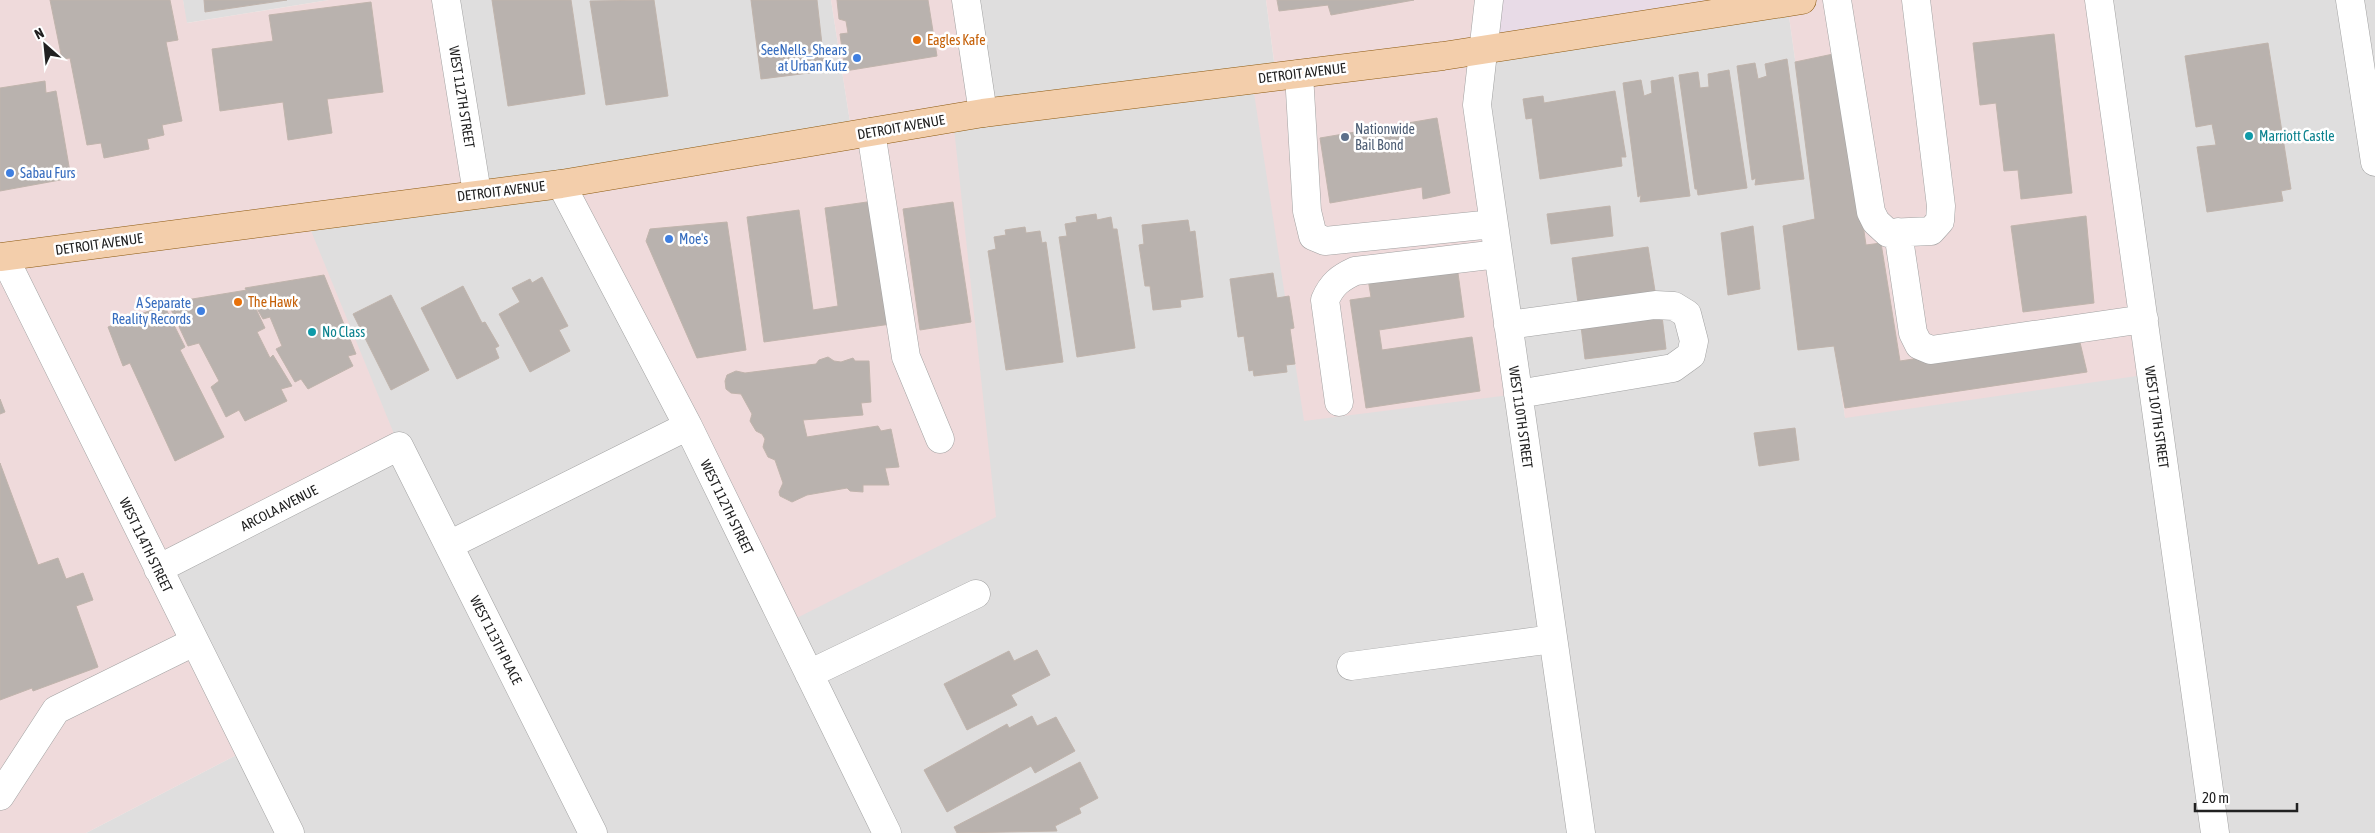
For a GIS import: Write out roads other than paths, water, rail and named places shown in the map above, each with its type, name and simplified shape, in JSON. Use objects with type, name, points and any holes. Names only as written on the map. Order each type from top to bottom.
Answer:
[{"type":"main road","name":"DETROIT AVENUE","points":[[2,257],[477,193],[562,184],[982,113],[1484,50],[1802,0]]},
{"type":"street","name":"WEST 112TH STREET","points":[[446,0],[477,193]]},
{"type":"street","points":[[966,0],[982,113]]},
{"type":"street","name":"WEST 110TH STREET","points":[[1489,0],[1477,105],[1581,833]]},
{"type":"street","points":[[1837,0],[1871,212],[1876,222],[1888,233],[1930,232],[1940,221],[1941,206],[1916,0]]},
{"type":"street","name":"WEST 107TH STREET","points":[[2099,0],[2216,833]]},
{"type":"street","points":[[2350,0],[2375,162]]},
{"type":"street","points":[[1298,74],[1308,212],[1313,236],[1325,241],[1493,224]]},
{"type":"street","points":[[871,132],[906,357],[940,438]]},
{"type":"street","name":"WEST 112TH STREET","points":[[562,184],[688,426],[887,833]]},
{"type":"street","points":[[1898,232],[1913,333],[1919,345],[1931,350],[2144,319]]},
{"type":"street","points":[[1339,402],[1325,300],[1330,288],[1339,279],[1355,271],[1498,254]]},
{"type":"street","name":"WEST 114TH STREET","points":[[2,257],[290,833]]},
{"type":"street","points":[[1508,325],[1655,305],[1674,306],[1687,314],[1694,341],[1691,356],[1673,368],[1518,394]]},
{"type":"street","points":[[449,545],[688,426]]},
{"type":"street","name":"ARCOLA AVENUE","points":[[158,569],[399,446]]},
{"type":"street","name":"WEST 113TH PLACE","points":[[399,446],[593,833]]},
{"type":"street","points":[[809,674],[976,594]]},
{"type":"street","points":[[1351,666],[1553,639]]},
{"type":"street","points":[[0,796],[56,710],[194,642]]},
{"type":"place","name":"Eagles Kafe","points":[[917,40]]},
{"type":"place","name":"SeeNells_Shears at Urban Kutz","points":[[857,58]]},
{"type":"place","name":"Marriott Castle","points":[[2249,136]]},
{"type":"place","name":"Nationwide Bail Bond","points":[[1345,137]]},
{"type":"place","name":"Sabau Furs","points":[[10,173]]},
{"type":"place","name":"Moe's","points":[[669,239]]},
{"type":"place","name":"The Hawk","points":[[238,302]]},
{"type":"place","name":"A Separate Reality Records","points":[[201,311]]},
{"type":"place","name":"No Class","points":[[312,332]]}]
